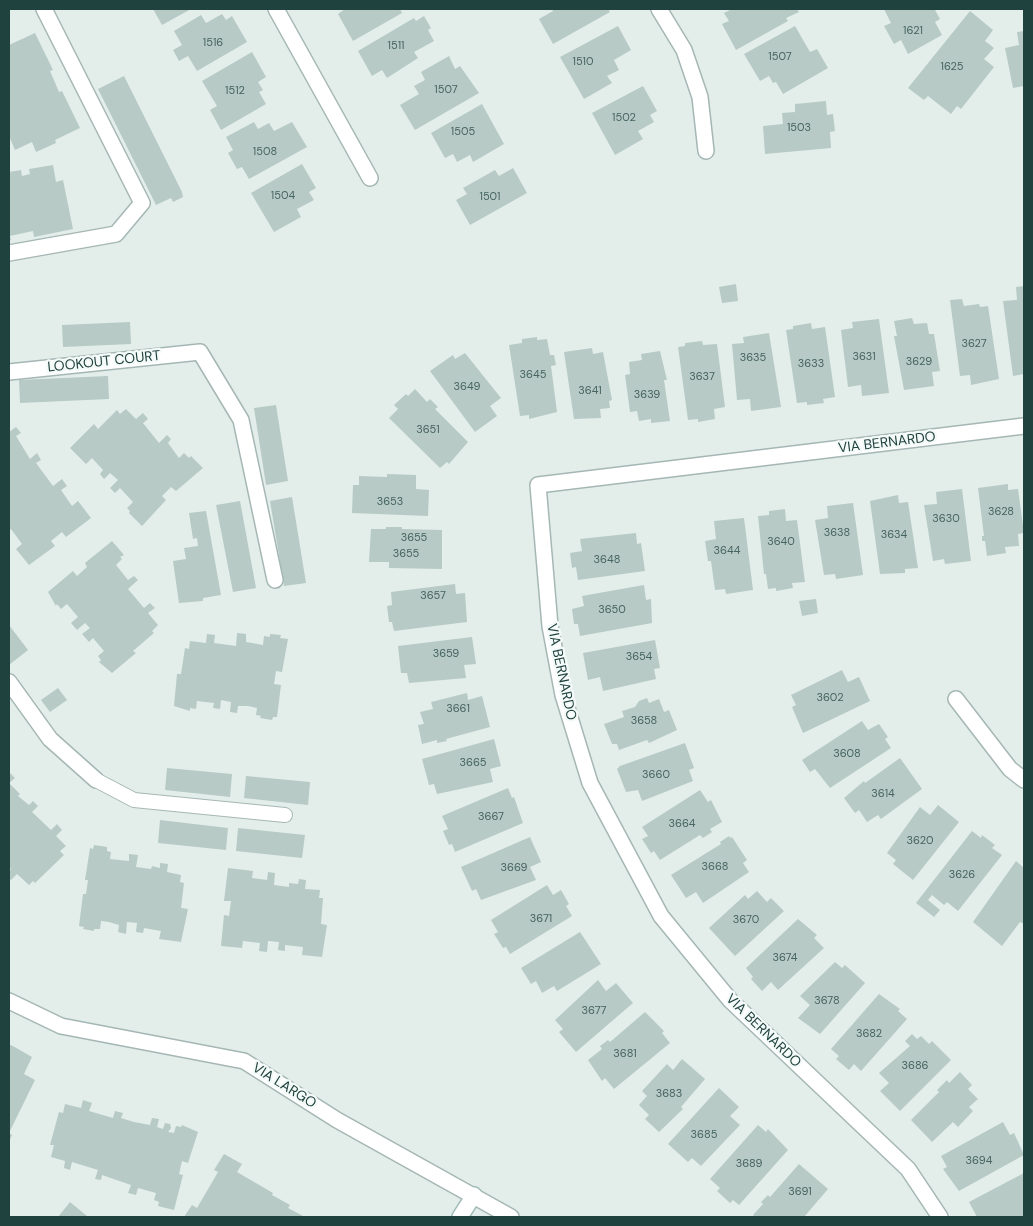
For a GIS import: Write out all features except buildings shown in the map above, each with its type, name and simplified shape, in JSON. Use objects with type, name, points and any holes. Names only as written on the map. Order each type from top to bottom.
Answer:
[{"type":"street","points":[[9,253],[116,234],[142,203],[44,9]]},
{"type":"street","points":[[276,9],[370,178]]},
{"type":"street","points":[[659,9],[684,50],[700,97],[706,151]]},
{"type":"street","name":"LOOKOUT COURT","points":[[9,372],[200,352],[241,420],[275,580]]},
{"type":"street","name":"VIA BERNARDO","points":[[940,1217],[908,1169],[730,1000],[661,916],[590,783],[563,695],[550,626],[538,485],[1024,426]]},
{"type":"street","points":[[9,682],[50,739],[96,780]]},
{"type":"street","points":[[956,699],[1010,769],[1024,780]]},
{"type":"street","name":"VIA LARGO","points":[[9,1001],[61,1026],[244,1061],[337,1120],[511,1217]]},
{"type":"street","points":[[460,1217],[474,1195]]},
{"type":"lane","points":[[96,780],[134,800],[285,816]]}]
